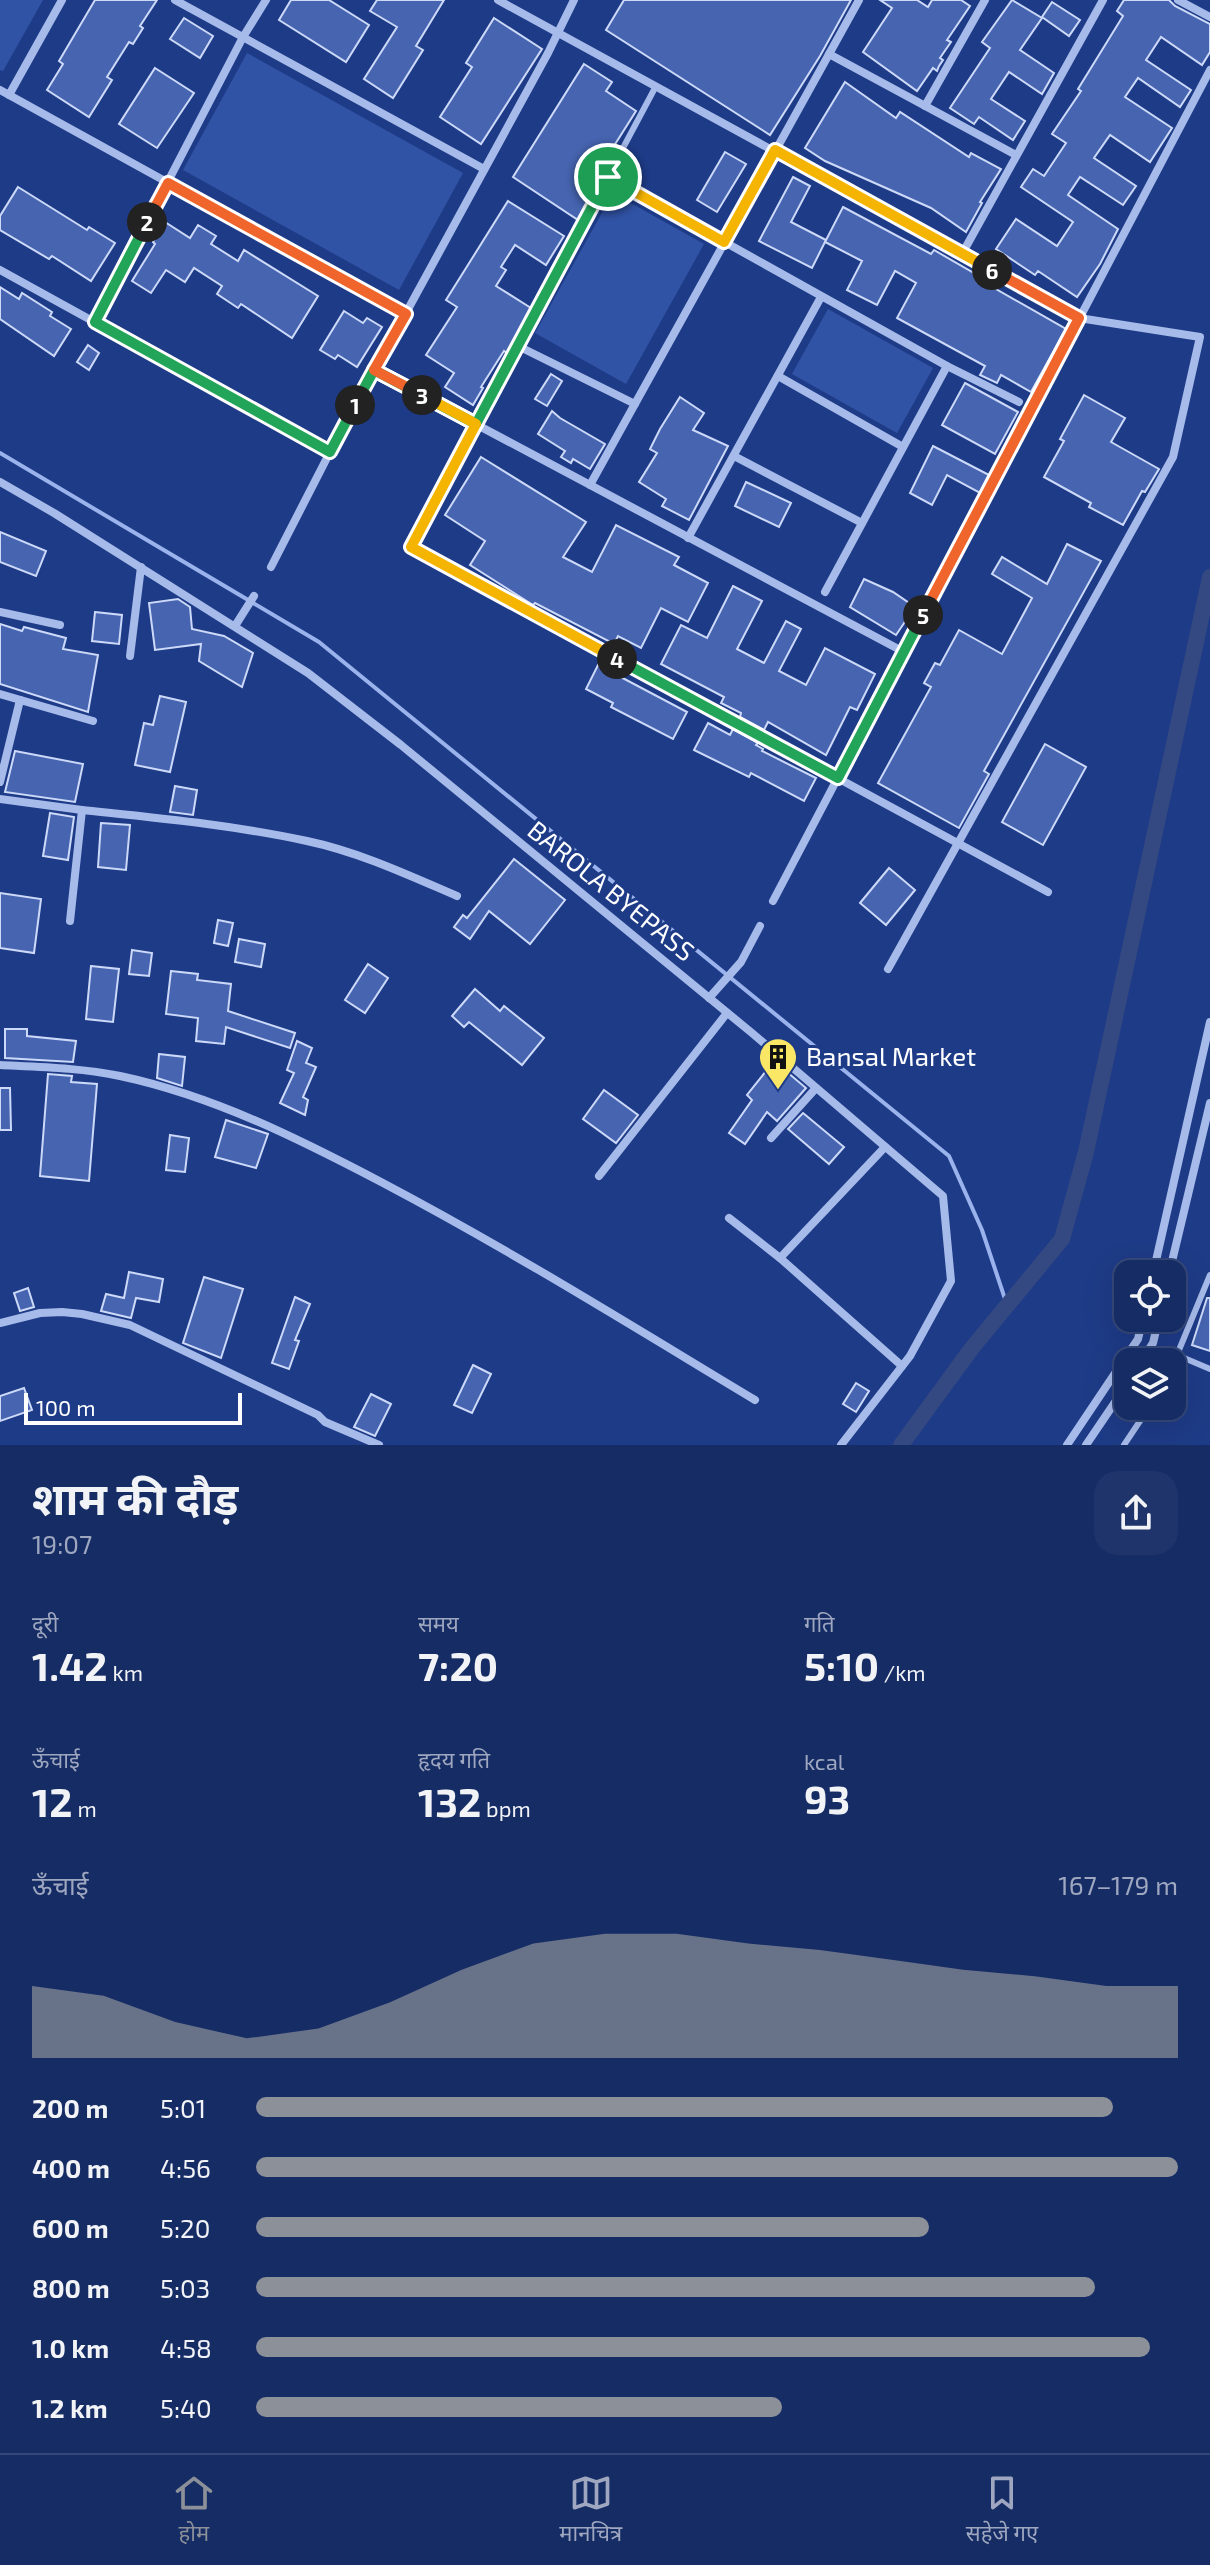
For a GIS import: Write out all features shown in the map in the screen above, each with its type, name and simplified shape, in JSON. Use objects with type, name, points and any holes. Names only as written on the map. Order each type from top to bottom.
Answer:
[{"type":"street","points":[[62,0],[4,92],[406,314]]},
{"type":"street","points":[[175,0],[484,169]]},
{"type":"street","points":[[95,322],[243,37],[266,0]]},
{"type":"street","points":[[498,0],[1079,318],[1200,337],[1173,457],[888,969]]},
{"type":"street","points":[[271,567],[574,0]]},
{"type":"street","points":[[590,485],[859,0]]},
{"type":"street","points":[[925,106],[985,0]]},
{"type":"street","points":[[962,254],[1103,0]]},
{"type":"street","points":[[1178,0],[1210,17]]},
{"type":"street","points":[[829,54],[1016,155]]},
{"type":"street","points":[[773,901],[1210,70]]},
{"type":"street","points":[[608,177],[947,366],[1019,402]]},
{"type":"street","points":[[0,270],[330,452]]},
{"type":"street","points":[[688,538],[821,297]]},
{"type":"street","points":[[518,346],[635,404]]},
{"type":"street","points":[[825,592],[947,366]]},
{"type":"street","points":[[374,370],[904,652]]},
{"type":"street","points":[[778,376],[903,447]]},
{"type":"street","points":[[476,424],[411,547],[1048,892]]},
{"type":"street","points":[[734,456],[862,523]]},
{"type":"street","name":"BAROLA BYEPASS","points":[[1,486],[54,513],[308,673],[401,745],[709,998],[943,1196],[951,1281],[902,1366],[841,1445]]},
{"type":"street","points":[[130,656],[141,567]]},
{"type":"street","points":[[235,626],[254,596]]},
{"type":"street","points":[[0,612],[60,625]]},
{"type":"street","points":[[0,694],[93,721]]},
{"type":"street","points":[[0,782],[20,700]]},
{"type":"street","points":[[0,799],[180,820],[308,841],[379,863],[457,896]]},
{"type":"street","points":[[70,921],[82,810]]},
{"type":"street","points":[[709,998],[741,962],[760,926]]},
{"type":"street","points":[[599,1176],[727,1013]]},
{"type":"street","points":[[1156,1260],[1210,1022]]},
{"type":"street","points":[[0,1065],[120,1076],[206,1101],[285,1132],[474,1232],[755,1400]]},
{"type":"street","points":[[771,1138],[816,1088]]},
{"type":"street","points":[[1172,1260],[1210,1103]]},
{"type":"street","points":[[780,1258],[885,1147]]},
{"type":"street","points":[[729,1218],[780,1258],[902,1366]]},
{"type":"street","points":[[0,1323],[40,1313],[62,1312],[130,1325],[318,1415],[325,1422],[379,1445]]},
{"type":"street","points":[[1067,1445],[1131,1350],[1140,1332]]},
{"type":"street","points":[[1086,1445],[1114,1404]]},
{"type":"lane","points":[[476,424],[656,86]]},
{"type":"lane","points":[[1180,1348],[1210,1275]]},
{"type":"lane","points":[[1186,1359],[1210,1369]]},
{"type":"lane","points":[[1124,1445],[1141,1420]]},
{"type":"shaded area","points":[[0,0],[43,0],[3,71],[0,70]]},
{"type":"shaded area","points":[[247,53],[463,173],[399,290],[183,170]]},
{"type":"shaded area","points":[[613,193],[704,244],[626,384],[535,333]]},
{"type":"shaded area","points":[[828,309],[933,368],[897,433],[792,374]]},
{"type":"building","points":[[95,0],[157,0],[140,26],[143,28],[133,44],[129,42],[107,77],[112,80],[89,117],[47,90],[63,64],[59,61]]},
{"type":"building","points":[[291,0],[329,0],[369,25],[346,62],[279,20]]},
{"type":"building","points":[[377,0],[444,0],[416,46],[423,50],[393,98],[364,79],[397,27],[370,11]]},
{"type":"building","points":[[624,0],[851,0],[770,135],[606,30]]},
{"type":"building","points":[[880,0],[917,0],[928,7],[932,0],[961,0],[970,6],[947,40],[951,42],[940,58],[943,60],[937,71],[933,68],[917,91],[863,52],[892,8]]},
{"type":"building","points":[[1012,0],[1042,18],[1020,50],[1054,73],[1042,94],[1009,72],[991,99],[1025,121],[1013,140],[979,117],[974,124],[950,108],[990,48],[982,42]]},
{"type":"building","points":[[1124,0],[1169,0],[1210,24],[1210,52],[1202,65],[1161,37],[1146,60],[1191,90],[1180,107],[1138,78],[1125,97],[1172,128],[1150,162],[1110,135],[1094,158],[1136,186],[1123,205],[1080,177],[1068,195],[1118,229],[1100,264],[1077,297],[1038,271],[1035,275],[996,249],[1016,219],[1057,246],[1073,222],[1021,187],[1033,169],[1044,176],[1066,143],[1052,134],[1081,91],[1078,89],[1123,16],[1117,11]]},
{"type":"building","points":[[1052,2],[1080,20],[1069,36],[1042,17]]},
{"type":"building","points":[[184,18],[213,36],[200,58],[170,39]]},
{"type":"building","points":[[494,18],[542,49],[481,144],[440,117],[472,67],[466,63]]},
{"type":"building","points":[[584,64],[612,82],[606,91],[636,111],[602,165],[606,168],[578,220],[513,177]]},
{"type":"building","points":[[155,68],[194,93],[157,148],[119,124]]},
{"type":"building","points":[[845,82],[896,118],[900,112],[969,157],[971,153],[1001,169],[966,232],[931,208],[825,161],[805,148]]},
{"type":"building","points":[[725,152],[746,164],[717,212],[697,200]]},
{"type":"building","points":[[793,177],[810,186],[791,222],[826,240],[812,268],[759,241]]},
{"type":"building","points":[[18,187],[87,230],[89,227],[115,243],[91,281],[52,256],[49,259],[0,230],[0,216]]},
{"type":"building","points":[[508,201],[564,236],[546,265],[515,245],[501,267],[506,270],[496,286],[531,308],[507,353],[504,351],[473,405],[445,387],[454,373],[426,355],[457,307],[446,300]]},
{"type":"building","points":[[843,207],[931,254],[934,250],[1066,329],[1031,392],[1001,375],[997,383],[980,375],[985,366],[897,318],[916,283],[895,271],[877,305],[847,290],[862,261],[825,242]]},
{"type":"building","points":[[165,222],[190,238],[198,225],[216,236],[211,244],[238,261],[244,250],[318,296],[292,338],[241,304],[238,308],[217,294],[222,286],[194,268],[185,282],[166,270],[151,293],[132,281]]},
{"type":"building","points":[[0,287],[19,299],[22,293],[52,312],[50,316],[71,329],[54,356],[0,319]]},
{"type":"building","points":[[344,311],[363,323],[367,318],[382,327],[357,367],[338,355],[335,359],[320,350]]},
{"type":"building","points":[[88,345],[99,353],[89,370],[77,362]]},
{"type":"building","points":[[551,374],[562,381],[547,406],[535,399]]},
{"type":"building","points":[[965,383],[1018,412],[995,454],[942,425]]},
{"type":"building","points":[[1084,395],[1125,418],[1111,442],[1159,469],[1145,492],[1142,491],[1123,525],[1044,477]]},
{"type":"building","points":[[680,397],[704,413],[693,430],[728,446],[689,520],[662,506],[666,499],[639,482],[657,453],[650,449]]},
{"type":"building","points":[[552,411],[605,444],[590,469],[573,459],[571,463],[561,457],[565,451],[538,434]]},
{"type":"building","points":[[933,446],[989,475],[980,493],[947,475],[932,505],[910,493]]},
{"type":"building","points":[[481,457],[586,522],[563,557],[592,572],[616,525],[679,557],[674,565],[708,583],[688,622],[661,608],[641,648],[618,636],[614,644],[535,603],[533,605],[470,565],[485,541],[445,515]]},
{"type":"building","points":[[746,482],[791,503],[779,527],[735,506]]},
{"type":"building","points":[[0,532],[46,551],[36,576],[0,562]]},
{"type":"building","points":[[1067,544],[1101,561],[984,771],[989,774],[959,828],[878,783],[931,687],[924,683],[935,663],[940,665],[959,630],[1002,654],[1032,598],[992,574],[1002,557],[1047,584]]},
{"type":"building","points":[[864,579],[893,592],[915,607],[896,635],[850,607]]},
{"type":"building","points":[[733,586],[762,601],[737,649],[764,663],[786,621],[801,629],[779,671],[806,685],[825,648],[875,674],[857,710],[850,707],[826,755],[768,722],[764,730],[740,717],[741,713],[721,703],[724,697],[661,664],[681,625],[707,638]]},
{"type":"building","points":[[178,599],[190,607],[192,629],[224,636],[253,653],[242,687],[199,661],[201,644],[155,650],[149,603]]},
{"type":"building","points":[[95,612],[122,615],[119,644],[92,641]]},
{"type":"building","points":[[0,624],[66,638],[63,649],[98,655],[88,712],[0,684]]},
{"type":"building","points":[[598,665],[687,712],[673,739],[611,707],[613,703],[586,689]]},
{"type":"building","points":[[160,696],[186,702],[170,772],[135,765],[144,723],[153,725]]},
{"type":"building","points":[[708,723],[730,735],[733,729],[758,743],[756,745],[762,751],[816,778],[804,801],[751,773],[749,777],[694,750]]},
{"type":"building","points":[[1045,744],[1086,767],[1043,845],[1002,822]]},
{"type":"building","points":[[15,751],[83,764],[75,802],[5,792]]},
{"type":"building","points":[[175,786],[197,790],[193,815],[170,812]]},
{"type":"building","points":[[50,813],[74,817],[68,860],[43,856]]},
{"type":"building","points":[[101,823],[130,825],[126,870],[98,867]]},
{"type":"building","points":[[514,859],[565,900],[530,944],[489,911],[470,939],[454,927],[463,915],[467,918]]},
{"type":"building","points":[[889,868],[915,890],[886,925],[860,903]]},
{"type":"building","points":[[0,893],[41,899],[34,953],[0,948]]},
{"type":"building","points":[[218,920],[233,923],[228,946],[214,943]]},
{"type":"building","points":[[239,939],[265,944],[261,967],[235,962]]},
{"type":"building","points":[[132,950],[152,953],[149,976],[129,974]]},
{"type":"building","points":[[368,964],[388,978],[365,1013],[345,1000]]},
{"type":"building","points":[[91,966],[119,969],[113,1022],[86,1019]]},
{"type":"building","points":[[171,971],[198,974],[197,980],[231,984],[228,1011],[295,1033],[290,1048],[226,1027],[224,1044],[196,1041],[198,1018],[166,1014]]},
{"type":"building","points":[[475,989],[500,1011],[504,1006],[544,1038],[522,1065],[469,1022],[464,1027],[452,1016]]},
{"type":"building","points":[[5,1029],[27,1029],[27,1036],[76,1041],[73,1062],[5,1058]]},
{"type":"building","points":[[297,1041],[312,1048],[306,1063],[316,1067],[303,1097],[308,1100],[305,1115],[280,1103],[294,1073],[287,1070]]},
{"type":"building","points":[[159,1054],[185,1057],[182,1086],[157,1078]]},
{"type":"building","name":"Bansal Market","points":[[774,1061],[806,1088],[777,1121],[767,1112],[745,1144],[729,1133],[752,1100],[747,1095]]},
{"type":"building","points":[[48,1074],[72,1076],[71,1082],[97,1084],[89,1181],[40,1176]]},
{"type":"building","points":[[0,1088],[10,1088],[11,1130],[0,1130]]},
{"type":"building","points":[[604,1090],[638,1115],[616,1143],[583,1119]]},
{"type":"building","points":[[803,1113],[844,1147],[829,1164],[788,1129]]},
{"type":"building","points":[[226,1120],[268,1134],[256,1168],[215,1157]]},
{"type":"building","points":[[170,1135],[189,1138],[185,1172],[166,1170]]},
{"type":"building","points":[[129,1272],[163,1279],[159,1302],[136,1298],[131,1318],[101,1311],[106,1294],[124,1298]]},
{"type":"building","points":[[204,1277],[243,1289],[221,1358],[183,1343]]},
{"type":"building","points":[[28,1288],[34,1307],[20,1311],[14,1293]]},
{"type":"building","points":[[295,1297],[310,1304],[295,1340],[299,1341],[289,1369],[272,1363]]},
{"type":"building","points":[[1207,1298],[1210,1298],[1210,1351],[1192,1345]]},
{"type":"building","points":[[473,1365],[491,1374],[472,1413],[454,1405]]},
{"type":"building","points":[[856,1383],[869,1391],[856,1412],[843,1404]]},
{"type":"building","points":[[24,1388],[32,1410],[0,1421],[0,1396]]},
{"type":"building","points":[[371,1394],[391,1404],[375,1436],[354,1427]]},
{"type":"waterway","points":[[0,453],[319,642],[949,1156],[982,1230],[1007,1305]]},
{"type":"waterway","points":[[901,1445],[972,1348],[1062,1239],[1086,1152],[1210,577]]},
{"type":"place","name":"Bansal Market","points":[[778,1091]]},
{"type":"route","points":[[608,177],[476,424],[374,370],[330,452],[95,322],[168,183],[406,314],[374,370],[476,424],[411,547],[838,778],[1079,318],[775,150],[724,242],[608,177]]}]
